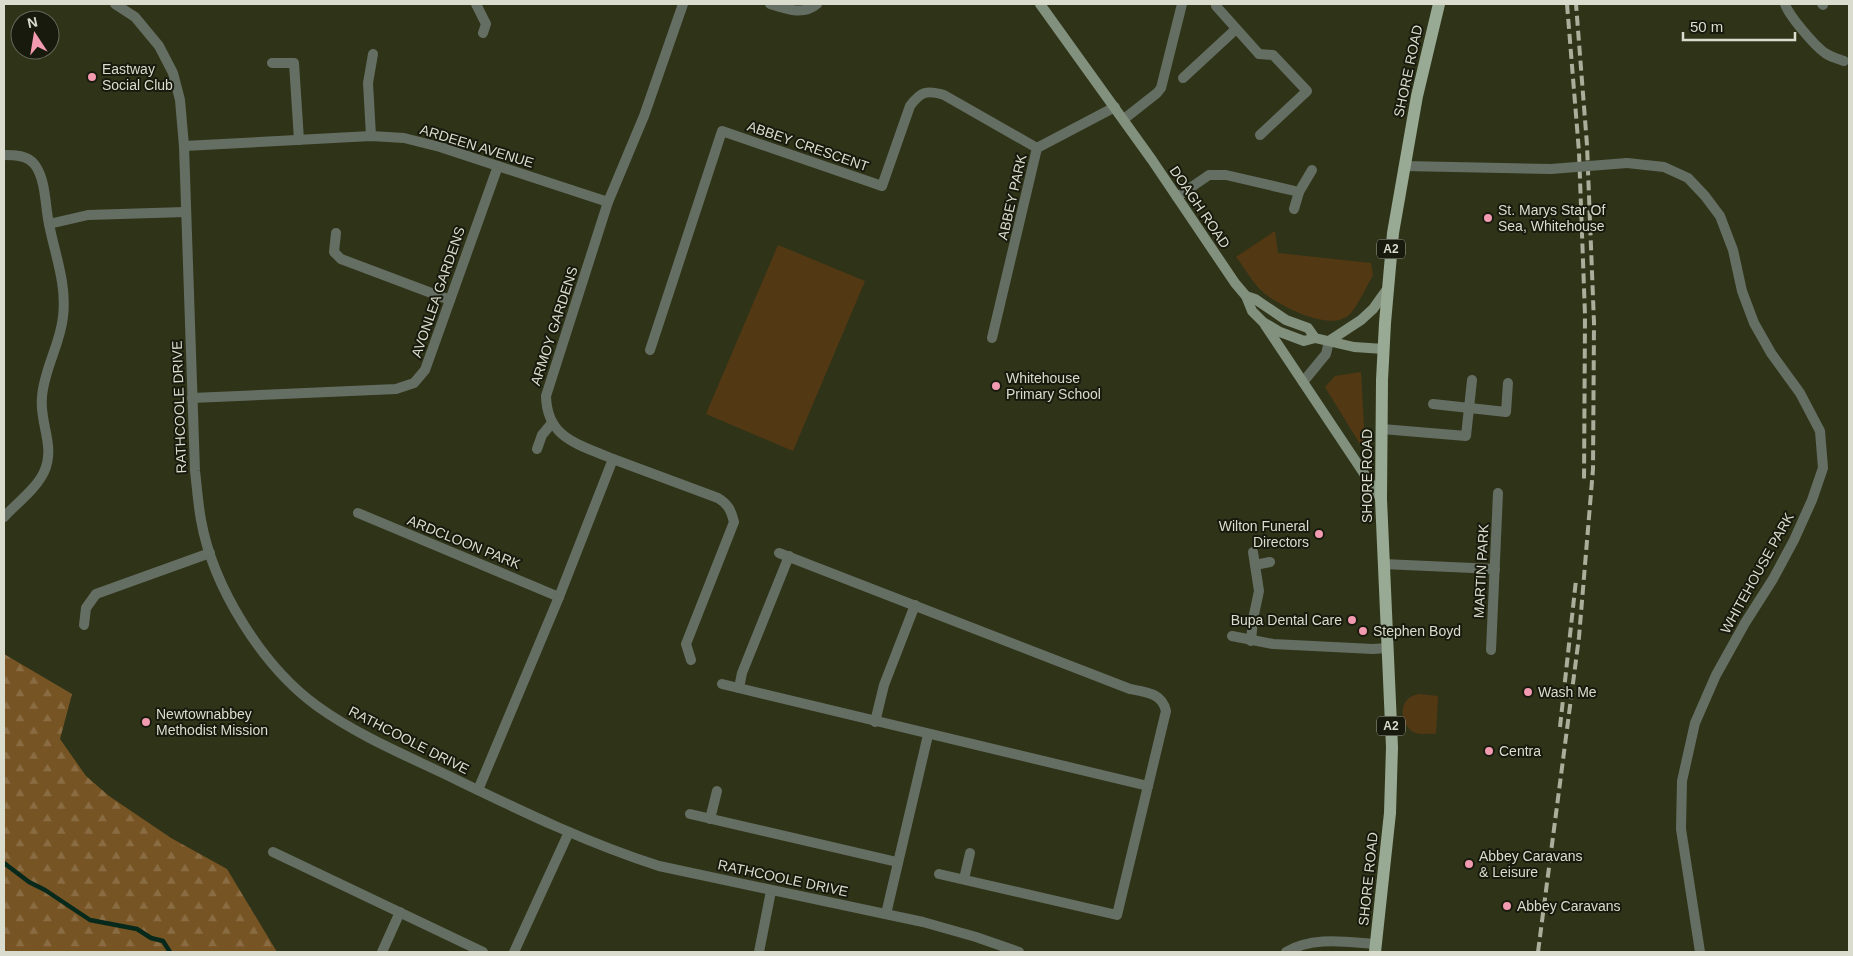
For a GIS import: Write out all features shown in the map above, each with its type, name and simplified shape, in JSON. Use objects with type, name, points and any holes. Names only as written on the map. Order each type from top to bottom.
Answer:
[{"type":"main road","name":"DOAGH ROAD","points":[[1040,4],[1124,118],[1246,296],[1252,311],[1263,322],[1280,332],[1304,342],[1315,338],[1354,347],[1384,349]]},
{"type":"main road","name":"SHORE ROAD","points":[[1375,948],[1390,813],[1392,747],[1382,499],[1384,349],[1388,288],[1393,233],[1404,166],[1417,96],[1439,4]]},
{"type":"main road","points":[[1329,341],[1361,320],[1373,309],[1388,288]]},
{"type":"main road","points":[[1246,296],[1254,299],[1278,316],[1308,328],[1315,338]]},
{"type":"main road","points":[[1263,322],[1382,499]]},
{"type":"street","name":"RATHCOOLE DRIVE","points":[[115,4],[135,17],[159,46],[173,73],[180,100],[184,146],[195,471],[201,521],[210,553],[231,604],[250,634],[273,664],[310,699],[361,733],[478,790],[622,854],[659,866],[886,914],[976,937],[1019,952]]},
{"type":"street","points":[[476,4],[486,24],[483,33]]},
{"type":"street","name":"ARMOY GARDENS","points":[[552,423],[546,410],[546,396],[608,202],[644,116],[683,4]]},
{"type":"street","points":[[770,4],[789,11],[799,11],[817,4]]},
{"type":"street","points":[[1124,118],[1161,88],[1182,4]]},
{"type":"street","points":[[1216,4],[1259,54],[1274,55],[1307,91],[1260,135]]},
{"type":"street","points":[[1785,4],[1795,22],[1825,54],[1844,62]]},
{"type":"street","points":[[1183,78],[1236,29]]},
{"type":"street","points":[[371,136],[368,83],[373,54]]},
{"type":"street","points":[[272,63],[294,63],[299,140]]},
{"type":"street","name":"ABBEY CRESCENT","points":[[650,350],[722,130],[882,186],[910,106],[917,96],[930,91],[944,95],[1038,148]]},
{"type":"street","name":"ABBEY PARK","points":[[992,338],[1038,148],[1115,107]]},
{"type":"street","name":"ARDEEN AVENUE","points":[[184,146],[371,136],[404,138],[440,147],[608,202]]},
{"type":"street","points":[[4,155],[28,158],[35,165],[42,181],[49,224],[61,272],[63,316],[59,338],[51,360],[42,397],[49,457],[44,473],[4,517]]},
{"type":"street","name":"WHITEHOUSE PARK","points":[[1404,166],[1551,169],[1627,163],[1664,166],[1688,178],[1720,216],[1733,250],[1742,291],[1754,324],[1771,353],[1800,393],[1820,431],[1823,468],[1812,500],[1794,540],[1773,579],[1716,675],[1695,723],[1682,780],[1680,829],[1700,952]]},
{"type":"street","name":"AVONLEA GARDENS","points":[[192,398],[396,389],[414,383],[426,370],[498,166]]},
{"type":"street","points":[[1294,209],[1299,192],[1312,170]]},
{"type":"street","points":[[1177,197],[1209,175],[1226,175],[1299,192]]},
{"type":"street","points":[[49,224],[88,215],[186,212]]},
{"type":"street","points":[[336,233],[334,252],[342,259],[450,300]]},
{"type":"street","points":[[1303,382],[1326,354],[1329,341]]},
{"type":"street","points":[[1382,429],[1466,436],[1472,380]]},
{"type":"street","points":[[1433,404],[1506,412],[1508,383]]},
{"type":"street","points":[[537,449],[542,435],[552,423],[563,436],[613,459],[718,498],[727,504],[732,511],[734,522],[686,644],[691,660]]},
{"type":"street","points":[[478,790],[559,597],[613,459]]},
{"type":"street","name":"MARTIN PARK","points":[[1491,650],[1498,492]]},
{"type":"street","name":"ARDCLOON PARK","points":[[358,514],[559,597]]},
{"type":"street","points":[[1252,641],[1253,619],[1259,591],[1253,552]]},
{"type":"street","points":[[84,625],[86,608],[96,594],[210,553]]},
{"type":"street","points":[[739,688],[742,673],[784,554],[1130,689],[1155,695],[1164,702],[1166,711],[1117,915],[939,874]]},
{"type":"street","points":[[1255,565],[1270,562]]},
{"type":"street","points":[[1384,564],[1495,569]]},
{"type":"street","points":[[875,722],[884,685],[915,606]]},
{"type":"street","points":[[1232,636],[1273,644],[1373,649],[1388,648]]},
{"type":"street","points":[[722,684],[1148,786]]},
{"type":"street","points":[[886,914],[928,734]]},
{"type":"street","points":[[710,819],[716,791]]},
{"type":"street","points":[[690,814],[898,862]]},
{"type":"street","points":[[514,952],[569,832]]},
{"type":"street","points":[[273,852],[483,952]]},
{"type":"street","points":[[964,879],[970,853]]},
{"type":"street","points":[[759,952],[771,891]]},
{"type":"street","points":[[382,952],[400,912]]},
{"type":"street","points":[[1286,952],[1307,944],[1333,941],[1375,948]]},
{"type":"shaded area","points":[[1275,231],[1278,253],[1371,263],[1373,275],[1349,315],[1340,320],[1330,321],[1306,316],[1272,299],[1256,285],[1236,257]]},
{"type":"shaded area","points":[[778,245],[865,281],[793,451],[706,414]]},
{"type":"shaded area","points":[[1361,372],[1365,444],[1360,444],[1325,387],[1335,376]]},
{"type":"shaded area","points":[[1419,694],[1438,696],[1436,734],[1416,733],[1405,723],[1403,708],[1405,703],[1410,697]]},
{"type":"green space","points":[[4,654],[72,694],[60,739],[86,776],[109,796],[171,838],[227,869],[277,952],[4,952]]},
{"type":"waterway","points":[[4,863],[29,882],[45,890],[90,920],[137,929],[151,938],[163,941],[170,952]]},
{"type":"railway","points":[[1567,4],[1579,152],[1585,315],[1584,483]]},
{"type":"railway","points":[[1538,952],[1579,637],[1593,469],[1594,323],[1587,145],[1576,4]]},
{"type":"railway","points":[[1560,727],[1576,580]]},
{"type":"place","name":"Eastway Social Club","points":[[92,77]]},
{"type":"place","name":"St. Marys Star Of Sea, Whitehouse","points":[[1488,218]]},
{"type":"place","name":"Whitehouse Primary School","points":[[996,386]]},
{"type":"place","name":"Wilton Funeral Directors","points":[[1319,534]]},
{"type":"place","name":"Bupa Dental Care","points":[[1352,620]]},
{"type":"place","name":"Stephen Boyd","points":[[1363,631]]},
{"type":"place","name":"Wash Me","points":[[1528,692]]},
{"type":"place","name":"Newtownabbey Methodist Mission","points":[[146,722]]},
{"type":"place","name":"Centra","points":[[1489,751]]},
{"type":"place","name":"Abbey Caravans & Leisure","points":[[1469,864]]},
{"type":"place","name":"Abbey Caravans","points":[[1507,906]]}]
